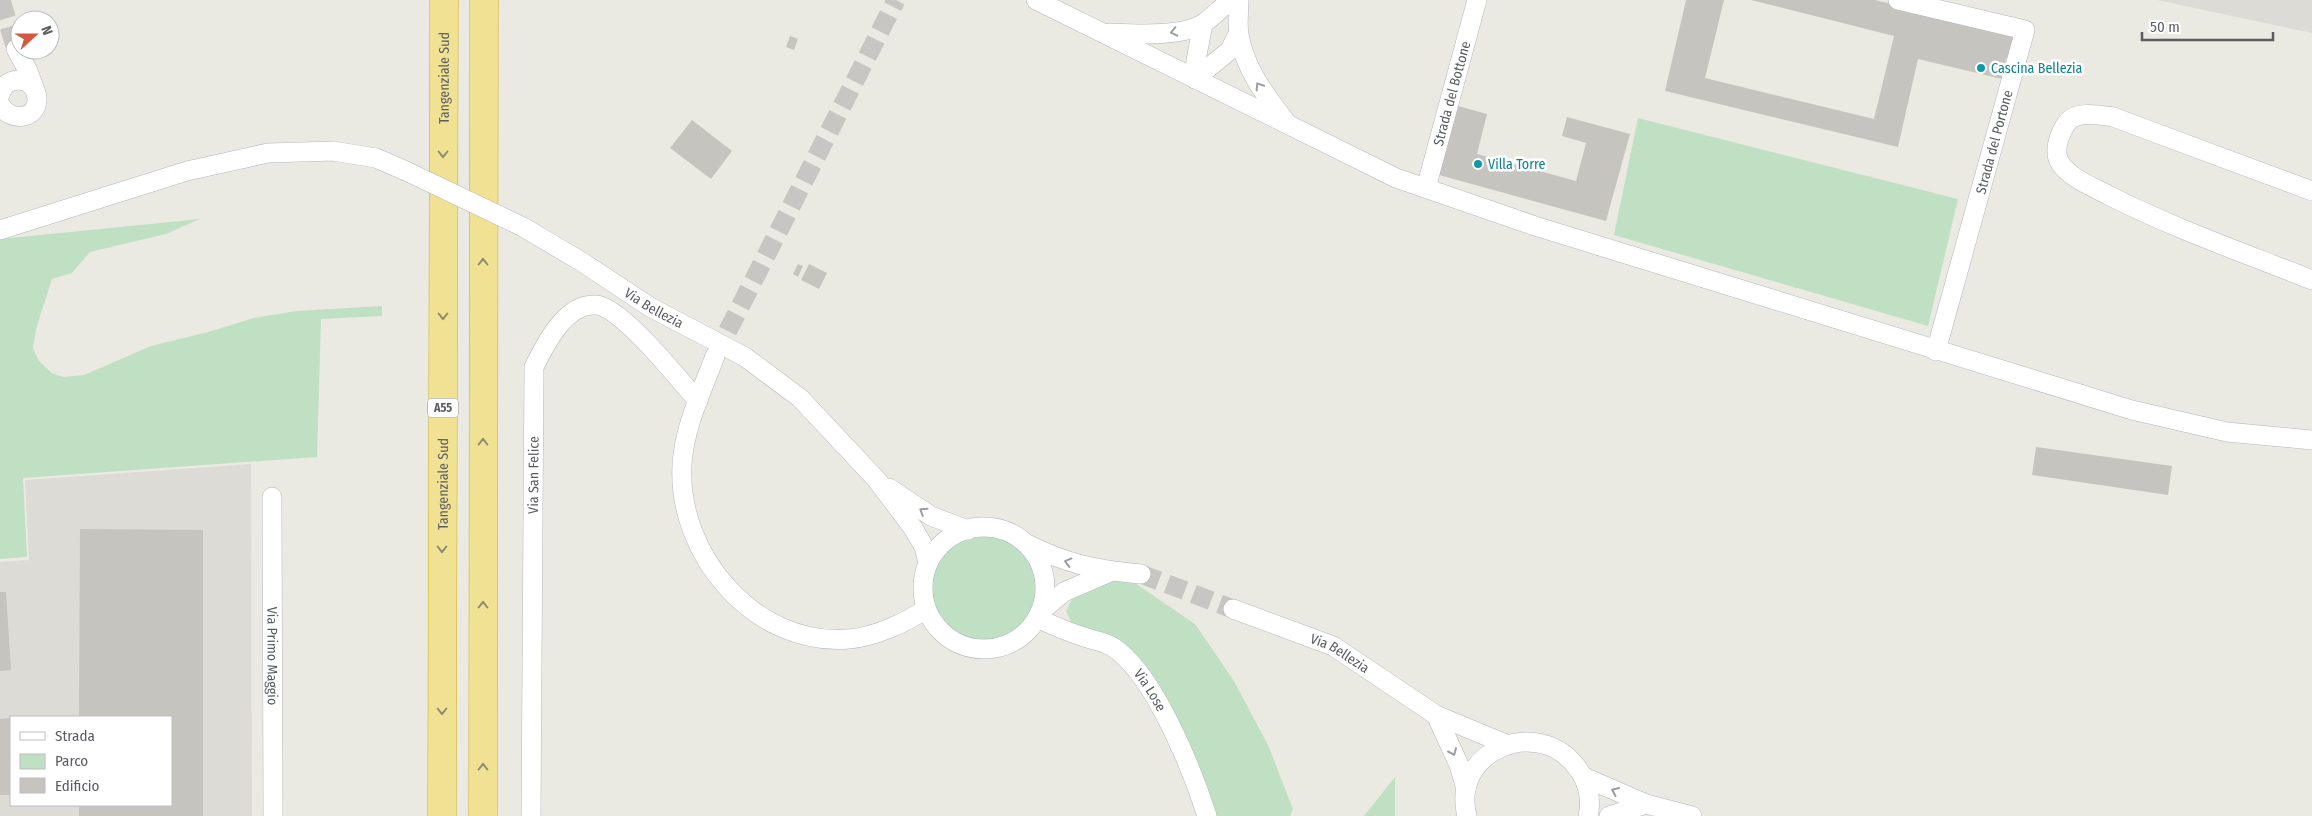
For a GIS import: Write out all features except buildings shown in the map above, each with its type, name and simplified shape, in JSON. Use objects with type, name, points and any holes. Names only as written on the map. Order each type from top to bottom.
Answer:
[{"type":"highway","name":"Tangenziale Sud","points":[[442,816],[444,0]]},
{"type":"highway","points":[[483,816],[484,0]]},
{"type":"street","points":[[1036,0],[1396,178],[1535,226],[2132,410],[2228,432],[2312,440]]},
{"type":"street","points":[[1101,32],[1163,34],[1203,24],[1230,0]]},
{"type":"street","points":[[1239,0],[1238,34],[1245,59],[1259,86],[1288,125]]},
{"type":"street","name":"Strada del Bottone","points":[[1426,188],[1477,0]]},
{"type":"street","name":"Strada del Portone","points":[[1898,0],[2025,30],[1936,351]]},
{"type":"street","points":[[1195,79],[1196,60],[1203,24]]},
{"type":"street","points":[[1195,79],[1230,50],[1238,34]]},
{"type":"street","points":[[16,49],[28,71],[37,102],[30,113],[19,117],[2,99],[16,49]]},
{"type":"street","points":[[2,99],[15,80],[31,85],[35,90]]},
{"type":"street","points":[[2312,191],[2113,117],[2087,114],[2068,121],[2057,140],[2060,162],[2074,176],[2098,190],[2140,212],[2312,280]]},
{"type":"street","name":"Via Bellezia","points":[[0,230],[187,172],[268,153],[333,151],[376,158],[523,227],[582,262],[650,307],[745,357],[800,398],[876,479],[913,528],[924,547],[928,563]]},
{"type":"street","name":"Via San Felice","points":[[531,816],[534,367],[552,332],[582,308],[596,305],[614,314],[639,334],[698,401]]},
{"type":"street","points":[[715,356],[698,401],[685,444],[682,466],[686,509],[693,533],[714,572],[748,608],[791,631],[810,636],[849,639],[890,628],[911,619],[926,609]]},
{"type":"street","name":"Via Bellezia","points":[[876,479],[931,516],[968,530]]},
{"type":"street","name":"Via Primo Maggio","points":[[272,497],[273,816]]},
{"type":"street","name":"Via Bellezia","points":[[1112,571],[1064,592],[1039,615],[1026,633],[1003,647],[988,650],[968,648],[940,631],[926,609],[923,586],[928,563],[937,549],[948,539],[968,530],[985,527],[1009,533],[1056,559],[1112,571],[1141,574]]},
{"type":"street","name":"Via Bellezia","points":[[1026,544],[1041,567],[1045,582],[1044,598],[1039,615]]},
{"type":"street","name":"Via Bellezia","points":[[1233,609],[1333,646],[1436,715],[1508,745]]},
{"type":"street","name":"Via Lose","points":[[1039,615],[1082,637],[1112,646],[1125,658],[1145,683],[1164,714],[1191,771],[1207,816]]},
{"type":"street","points":[[1436,715],[1459,765],[1466,789],[1467,816]]},
{"type":"street","points":[[1466,789],[1472,774],[1482,760],[1494,750],[1508,745],[1535,741],[1555,747],[1572,760],[1584,777],[1590,797],[1588,816]]},
{"type":"street","points":[[1584,777],[1646,804],[1692,816]]},
{"type":"street","points":[[1609,816],[1646,804]]},
{"type":"shaded area","points":[[2157,0],[2312,0],[2312,33]]},
{"type":"shaded area","points":[[251,464],[252,816],[0,816],[0,562],[29,560],[25,480]]},
{"type":"green space","points":[[1638,118],[1958,199],[1928,326],[1614,235]]},
{"type":"green space","points":[[200,219],[166,234],[90,252],[72,273],[52,279],[36,329],[33,348],[39,361],[52,373],[63,377],[84,375],[151,346],[254,318],[296,311],[382,306],[382,316],[321,319],[317,457],[23,478],[27,557],[0,559],[0,239]]},
{"type":"green space","points":[[984,527],[996,528],[1007,532],[1027,545],[1040,565],[1044,576],[1044,600],[1040,611],[1027,631],[1007,644],[996,648],[984,649],[972,648],[961,644],[941,631],[928,611],[924,600],[923,588],[924,576],[928,565],[941,545],[961,532],[972,528]]},
{"type":"green space","points":[[1107,578],[1135,583],[1195,624],[1234,681],[1268,745],[1293,809],[1290,816],[1214,816],[1170,710],[1082,629],[1071,622],[1066,611],[1075,593]]},
{"type":"green space","points":[[1395,777],[1395,816],[1364,816]]},
{"type":"tunnel","points":[[1,0],[10,29]]},
{"type":"tunnel","points":[[715,356],[896,0]]},
{"type":"tunnel","points":[[1141,574],[1233,609]]},
{"type":"place","name":"Cascina Bellezia","points":[[1981,68]]},
{"type":"place","name":"Villa Torre","points":[[1478,164]]}]
